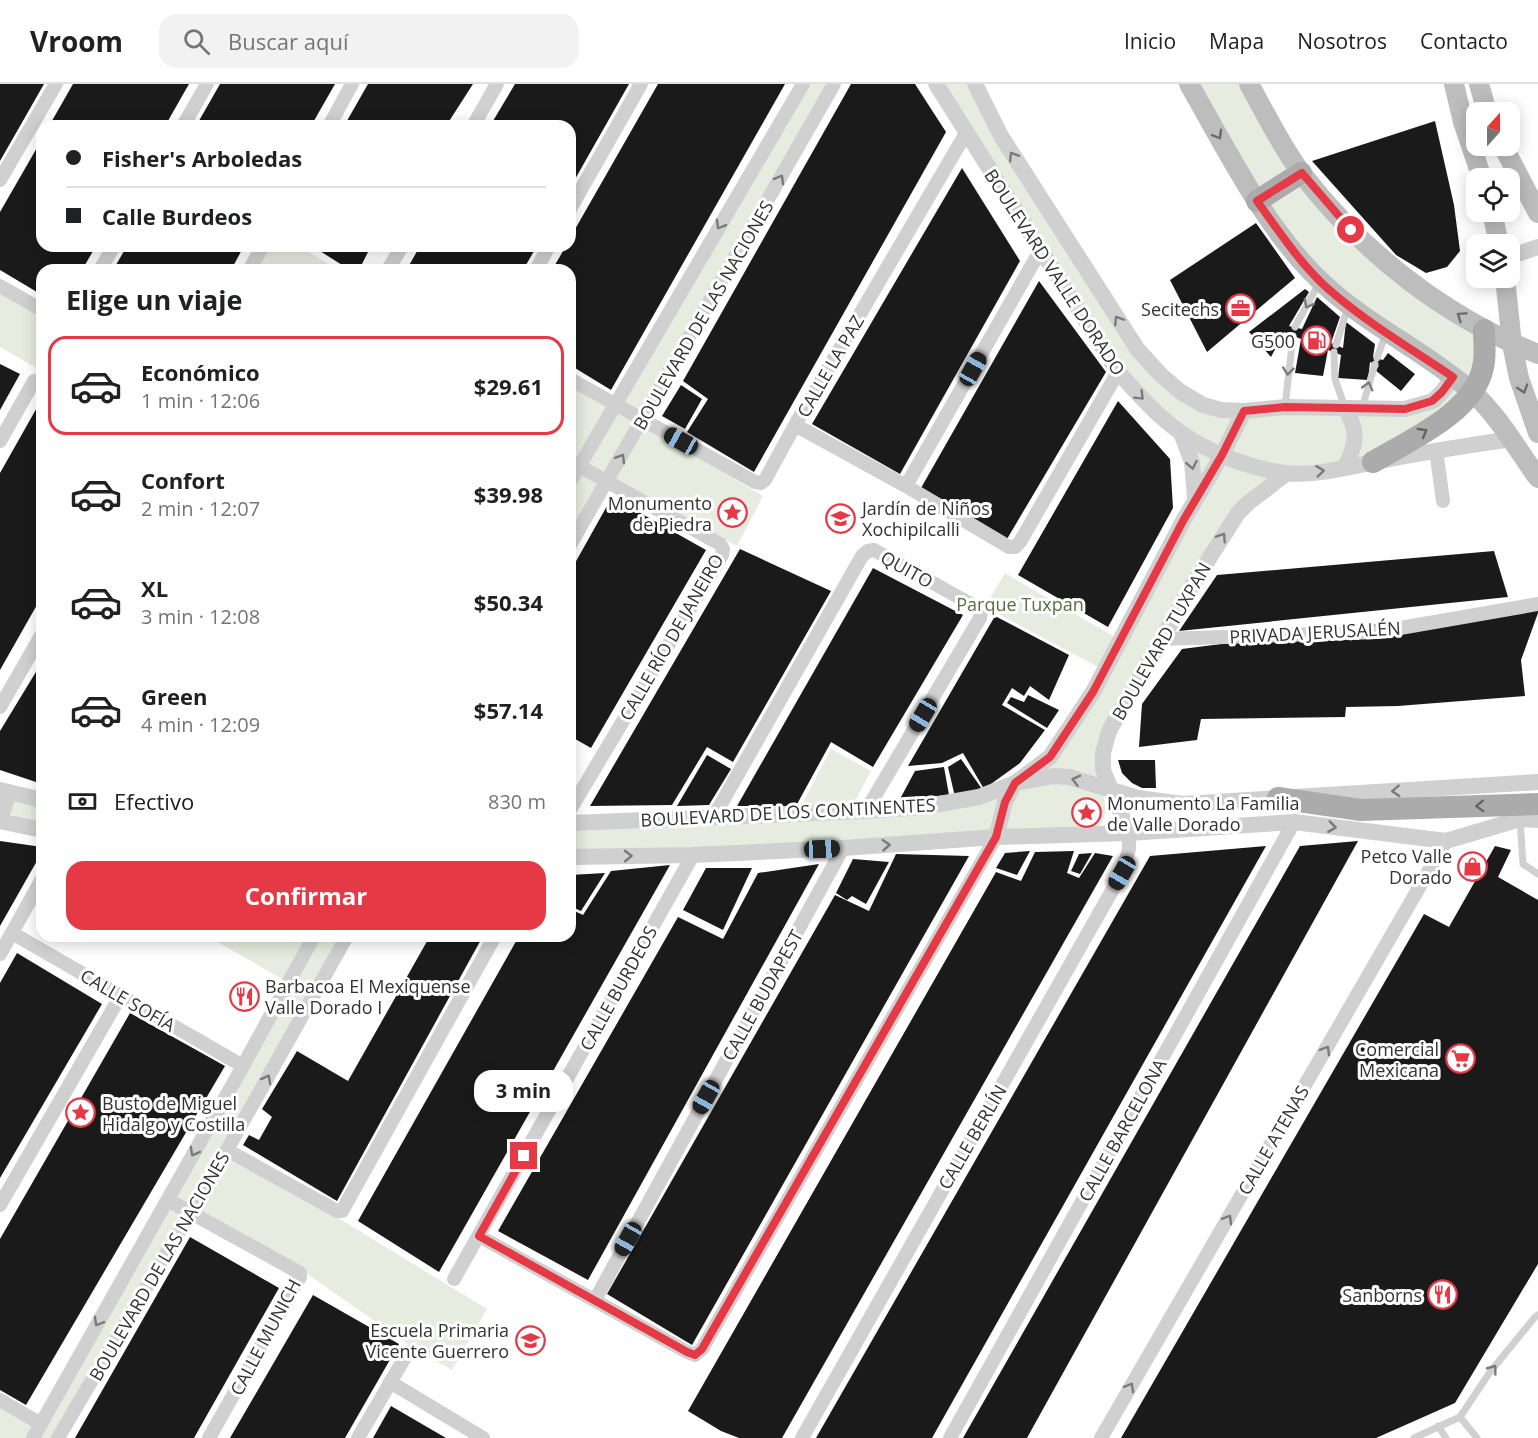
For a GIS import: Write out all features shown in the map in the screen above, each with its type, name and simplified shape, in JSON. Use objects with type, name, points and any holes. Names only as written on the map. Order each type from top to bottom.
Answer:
[{"type":"main road","points":[[1189,84],[1257,201],[1290,246],[1320,280],[1349,305],[1472,392],[1492,413],[1538,478]]},
{"type":"main road","points":[[1249,84],[1302,173],[1338,216],[1383,260],[1401,275],[1484,330],[1538,354]]},
{"type":"main road","points":[[1454,84],[1463,122],[1479,168]]},
{"type":"main road","points":[[1479,84],[1484,102]]},
{"type":"main road","points":[[1508,156],[1538,213]]},
{"type":"main road","points":[[1257,201],[1302,173]]},
{"type":"main road","points":[[1505,288],[1512,344],[1520,378],[1538,433]]},
{"type":"main road","points":[[1373,462],[1432,427],[1460,406],[1472,392],[1483,368],[1484,330]]},
{"type":"main road","points":[[1278,798],[1361,810],[1538,804]]},
{"type":"street","points":[[0,180],[57,84]]},
{"type":"street","points":[[186,120],[207,84]]},
{"type":"street","points":[[332,120],[352,84]]},
{"type":"street","points":[[476,120],[497,84]]},
{"type":"street","points":[[576,198],[641,84]]},
{"type":"street","name":"BOULEVARD DE LAS NACIONES","points":[[576,462],[614,404],[803,84]]},
{"type":"street","name":"BOULEVARD DE LAS NACIONES","points":[[576,534],[834,84]]},
{"type":"street","name":"BOULEVARD VALLE DORADO","points":[[936,84],[1118,372],[1153,409],[1181,433],[1222,455],[1249,465],[1287,473],[1319,471],[1436,450],[1511,440]]},
{"type":"street","name":"BOULEVARD VALLE DORADO","points":[[975,84],[1001,136],[1138,350],[1161,375],[1181,392],[1203,405],[1221,410],[1244,411],[1285,407],[1405,409],[1432,401],[1453,377]]},
{"type":"street","name":"CALLE LA PAZ","points":[[643,420],[755,482],[761,483],[765,480],[966,133]]},
{"type":"street","points":[[1520,253],[1538,247]]},
{"type":"street","points":[[906,486],[1040,251]]},
{"type":"street","points":[[0,286],[36,307]]},
{"type":"street","points":[[795,425],[906,486],[1009,547],[1015,547],[1118,372]]},
{"type":"street","points":[[576,382],[643,420]]},
{"type":"street","points":[[0,441],[36,386]]},
{"type":"street","points":[[1345,467],[1355,443],[1354,408]]},
{"type":"street","name":"BOULEVARD TUXPAN","points":[[996,837],[1005,802],[1015,783],[1050,757],[1093,692],[1195,498],[1222,455],[1244,411]]},
{"type":"street","points":[[1181,433],[1192,462],[1195,498]]},
{"type":"street","points":[[1436,450],[1443,501]]},
{"type":"street","points":[[576,465],[606,482]]},
{"type":"street","name":"BOULEVARD TUXPAN","points":[[1129,832],[1103,770],[1103,753],[1109,731],[1198,576],[1242,508],[1287,473]]},
{"type":"street","name":"CALLE RÍO DE JANEIRO","points":[[576,800],[722,555],[723,549],[720,544],[606,482]]},
{"type":"street","name":"QUITO","points":[[713,818],[862,556],[874,550],[976,607],[981,612],[980,618],[866,811]]},
{"type":"street","name":"PRIVADA JERUSALÉN","points":[[1162,639],[1377,632],[1538,604]]},
{"type":"street","points":[[0,707],[36,644]]},
{"type":"street","name":"BOULEVARD DE LOS CONTINENTES","points":[[576,823],[922,807],[979,797],[1035,778],[1069,777],[1138,798],[1183,804],[1538,782]]},
{"type":"street","points":[[36,799],[4,791],[0,821],[36,829]]},
{"type":"street","name":"BOULEVARD DE LOS CONTINENTES","points":[[576,857],[693,855],[843,848],[996,837],[1293,822],[1446,842],[1520,819],[1538,820]]},
{"type":"street","name":"CALLE BARCELONA","points":[[950,1438],[1293,822]]},
{"type":"street","name":"CALLE BERLÍN","points":[[802,1438],[1122,873],[1129,849],[1129,832]]},
{"type":"street","points":[[479,1236],[695,1355],[702,1349],[996,837]]},
{"type":"street","name":"CALLE ATENAS","points":[[1101,1438],[1446,842]]},
{"type":"street","name":"CALLE BUDAPEST","points":[[595,1300],[843,848]]},
{"type":"street","name":"CALLE BURDEOS","points":[[454,1279],[693,855]]},
{"type":"street","points":[[0,954],[36,890]]},
{"type":"street","name":"CALLE SOFÍA","points":[[12,933],[243,1066]]},
{"type":"street","name":"BOULEVARD DE LAS NACIONES","points":[[33,1438],[311,942]]},
{"type":"street","name":"BOULEVARD DE LAS NACIONES","points":[[58,1438],[227,1150],[344,942]]},
{"type":"street","points":[[227,1150],[337,1211],[342,1211],[492,942]]},
{"type":"street","points":[[0,1205],[121,995]]},
{"type":"street","name":"CALLE MUNICH","points":[[168,1200],[300,1273],[300,1277],[209,1438]]},
{"type":"street","points":[[358,1438],[408,1352]]},
{"type":"street","points":[[390,1382],[483,1438]]},
{"type":"street","points":[[0,1400],[41,1424]]},
{"type":"lane","points":[[1296,327],[1320,280]]},
{"type":"lane","points":[[1349,305],[1335,349],[1335,379],[1354,408]]},
{"type":"lane","points":[[1354,408],[1376,361],[1386,332]]},
{"type":"lane","points":[[1285,407],[1293,336]]},
{"type":"lane","points":[[1520,819],[1522,864],[1538,874]]},
{"type":"lane","points":[[1414,1438],[1460,1417],[1497,1363],[1538,1315]]},
{"type":"lane","points":[[1460,1417],[1477,1438]]},
{"type":"lane","points":[[1438,1426],[1446,1438]]},
{"type":"green space","points":[[803,84],[834,84],[576,531],[576,472],[579,466],[576,464],[576,382],[615,404]]},
{"type":"green space","points":[[937,84],[973,84],[1137,352],[1203,406],[1345,410],[1354,432],[1344,465],[1319,470],[1250,462],[1182,432],[1119,370]]},
{"type":"green space","points":[[1191,84],[1247,84],[1334,217],[1482,331],[1470,389],[1331,289],[1258,199]]},
{"type":"green space","points":[[260,252],[309,252],[328,264],[253,264]]},
{"type":"green space","points":[[0,286],[36,307],[36,368],[0,347]]},
{"type":"green space","points":[[1452,379],[1470,393],[1458,407],[1347,465],[1347,408],[1404,410]]},
{"type":"green space","points":[[644,425],[763,496],[737,546],[612,479]]},
{"type":"green space","name":"Parque Tuxpan","points":[[1183,436],[1285,474],[1248,501],[1109,731],[1108,789],[1054,776],[1042,764],[1196,498]]},
{"type":"green space","name":"Parque Tuxpan","points":[[1005,573],[1120,640],[1104,670],[985,607]]},
{"type":"green space","points":[[831,749],[871,771],[854,803],[800,808]]},
{"type":"green space","points":[[1054,778],[1102,791],[1105,802],[1104,817],[1095,831],[576,856],[576,824],[866,813]]},
{"type":"green space","points":[[0,790],[36,799],[36,829],[0,820]]},
{"type":"green space","points":[[217,942],[342,942],[227,1150],[487,1309],[452,1370],[412,1347],[306,1273],[190,1213],[58,1438],[0,1438],[0,1400],[41,1423],[289,983]]},
{"type":"building","points":[[0,84],[44,84],[0,161]]},
{"type":"building","points":[[73,84],[189,84],[168,120],[52,120]]},
{"type":"building","points":[[220,84],[335,84],[314,120],[199,120]]},
{"type":"building","points":[[368,84],[473,84],[450,120],[347,120]]},
{"type":"building","points":[[515,84],[629,84],[576,177],[576,120],[494,120]]},
{"type":"building","points":[[658,84],[785,84],[611,390],[576,369],[576,264],[556,264],[562,252],[576,252],[576,228]]},
{"type":"building","points":[[851,84],[915,84],[946,132],[754,472],[687,432],[708,399],[683,381]]},
{"type":"building","points":[[1435,121],[1454,205],[1460,251],[1447,267],[1426,273],[1396,255],[1312,161]]},
{"type":"building","points":[[36,149],[36,252],[92,252],[86,264],[36,264],[36,291],[0,270],[0,212]]},
{"type":"building","points":[[962,168],[1020,261],[900,474],[812,424]]},
{"type":"building","points":[[1256,223],[1295,278],[1207,352],[1170,280]]},
{"type":"building","points":[[124,252],[241,252],[234,264],[116,264]]},
{"type":"building","points":[[322,252],[368,252],[362,264],[340,264]]},
{"type":"building","points":[[417,252],[534,252],[526,264],[410,264]]},
{"type":"building","points":[[1039,281],[1106,372],[1007,539],[921,488]]},
{"type":"building","name":"G500","points":[[1305,289],[1309,292],[1289,326],[1302,329],[1317,297],[1340,317],[1331,343],[1343,348],[1346,322],[1375,344],[1373,357],[1383,360],[1388,353],[1415,374],[1401,391],[1375,370],[1379,366],[1370,362],[1368,380],[1338,378],[1341,355],[1328,350],[1323,376],[1295,373],[1301,339],[1284,332],[1271,357],[1249,332]]},
{"type":"building","points":[[0,364],[20,374],[0,410]]},
{"type":"building","points":[[681,385],[702,399],[685,429],[662,416]]},
{"type":"building","points":[[1118,401],[1170,459],[1173,508],[1108,627],[1018,575]]},
{"type":"building","points":[[36,409],[36,607],[0,670],[0,473]]},
{"type":"building","points":[[612,497],[706,550],[591,748],[576,739],[576,561]]},
{"type":"building","points":[[740,549],[831,591],[733,762],[707,747],[672,805],[590,806]]},
{"type":"building","points":[[1494,551],[1508,597],[1179,631],[1217,575]]},
{"type":"building","points":[[873,568],[963,615],[873,767],[831,742],[796,806],[737,806]]},
{"type":"building","points":[[1538,604],[1538,613],[1521,660],[1525,696],[1398,706],[1346,707],[1345,717],[1201,719],[1197,740],[1139,747],[1142,704],[1182,649]]},
{"type":"building","points":[[995,616],[1069,655],[1049,700],[1030,686],[1024,696],[1012,688],[1002,705],[1045,730],[1020,763],[984,789],[963,753],[942,763],[908,766]]},
{"type":"building","points":[[36,672],[36,782],[0,770],[0,731]]},
{"type":"building","points":[[1028,695],[1059,710],[1047,728],[1007,703],[1011,697],[1024,702]]},
{"type":"building","points":[[707,755],[731,769],[709,805],[677,806]]},
{"type":"building","points":[[961,759],[982,789],[955,797],[948,767]]},
{"type":"building","points":[[1118,760],[1155,760],[1156,788],[1142,788],[1132,783],[1122,773]]},
{"type":"building","points":[[944,767],[949,795],[900,799],[915,771]]},
{"type":"building","points":[[0,841],[36,846],[36,863],[0,926]]},
{"type":"building","points":[[1358,841],[1027,1438],[963,1438],[1300,846]]},
{"type":"building","points":[[1266,846],[932,1438],[816,1438],[1150,856]]},
{"type":"building","points":[[1495,846],[1511,850],[1498,877],[1538,900],[1538,1264],[1455,1403],[1376,1438],[1121,1438],[1424,914],[1449,927]]},
{"type":"building","points":[[1030,851],[1017,875],[996,868],[1005,853]]},
{"type":"building","points":[[1074,851],[1067,873],[1079,878],[1095,853],[1113,856],[782,1438],[739,1438],[721,1431],[688,1411],[996,872],[1021,881],[1035,852]]},
{"type":"building","points":[[1092,853],[1080,874],[1071,871],[1079,854]]},
{"type":"building","points":[[896,854],[969,856],[692,1345],[607,1294],[835,895],[869,911]]},
{"type":"building","points":[[853,859],[889,862],[866,904],[852,896],[847,900],[836,893]]},
{"type":"building","points":[[819,864],[588,1280],[498,1231],[678,917],[723,939],[758,873]]},
{"type":"building","points":[[670,865],[439,1272],[358,1221],[516,942],[576,942],[576,912],[583,915],[611,871]]},
{"type":"building","points":[[706,868],[752,868],[723,930],[683,910]]},
{"type":"building","points":[[605,873],[581,911],[576,909],[576,875]]},
{"type":"building","points":[[427,942],[480,942],[337,1201],[243,1145],[249,1135],[259,1140],[272,1117],[262,1109],[297,1051],[348,1081]]},
{"type":"building","points":[[17,953],[102,1004],[0,1178],[0,983]]},
{"type":"building","points":[[130,1013],[225,1066],[26,1405],[0,1390],[0,1239]]},
{"type":"building","points":[[190,1237],[279,1288],[194,1438],[75,1438]]},
{"type":"building","points":[[313,1295],[399,1344],[345,1438],[230,1438]]},
{"type":"building","points":[[391,1406],[446,1438],[373,1438]]},
{"type":"place","name":"Secitechs","points":[[1240,309]]},
{"type":"place","name":"G500","points":[[1316,341]]},
{"type":"place","name":"Monumento de Piedra","points":[[733,513]]},
{"type":"place","name":"Jardín de Niños Xochipilcalli","points":[[841,518]]},
{"type":"place","name":"Monumento La Familia de Valle Dorado","points":[[1086,813]]},
{"type":"place","name":"Petco Valle Dorado","points":[[1473,866]]},
{"type":"place","name":"Barbacoa El Mexiquense Valle Dorado I","points":[[244,996]]},
{"type":"place","name":"Comercial Mexicana","points":[[1460,1059]]},
{"type":"place","name":"Busto de Miguel Hidalgo y Costilla","points":[[81,1113]]},
{"type":"place","name":"Sanborns","points":[[1443,1295]]},
{"type":"place","name":"Escuela Primaria Vicente Guerrero","points":[[530,1340]]},
{"type":"route","points":[[524,1156],[479,1236],[687,1352],[695,1355],[702,1349],[996,837],[1005,802],[1015,783],[1050,757],[1093,692],[1195,498],[1222,455],[1244,411],[1285,407],[1405,409],[1432,401],[1453,377],[1370,322],[1326,286],[1290,246],[1257,201],[1302,173],[1351,230]]}]
